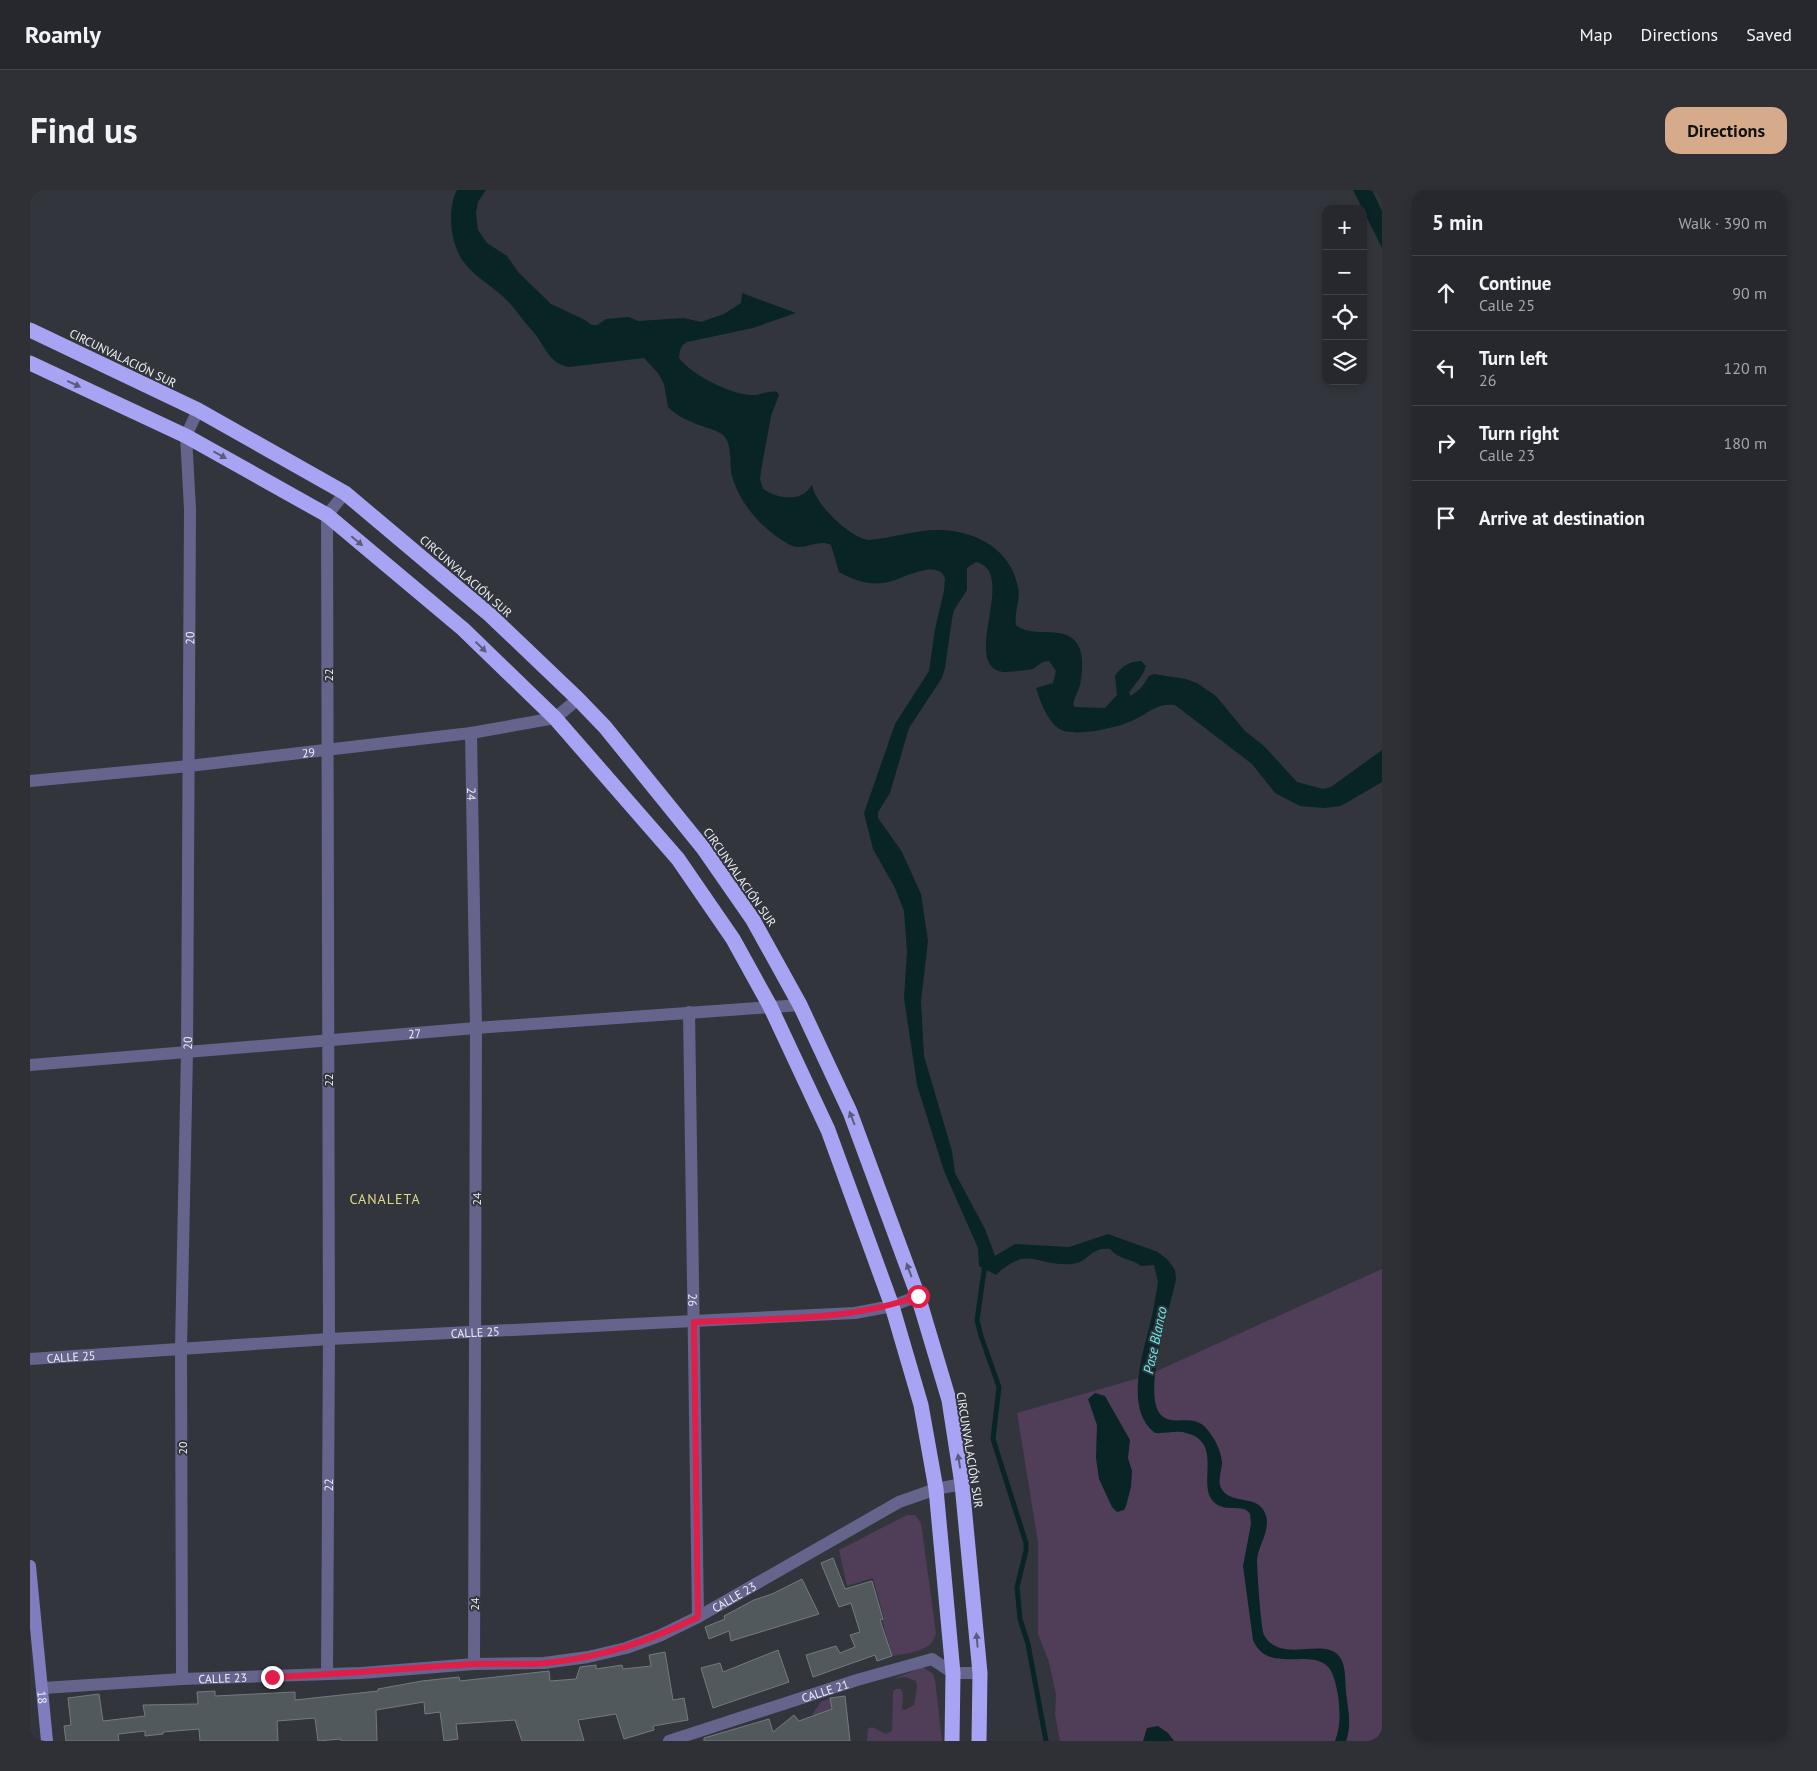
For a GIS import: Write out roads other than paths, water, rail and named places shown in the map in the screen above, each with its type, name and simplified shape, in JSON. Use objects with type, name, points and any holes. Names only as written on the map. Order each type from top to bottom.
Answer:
[{"type":"highway","name":"CIRCUNVALACIÓN SUR","points":[[30,330],[198,410],[345,493],[490,615],[605,727],[703,848],[754,920],[800,1005],[850,1112],[918,1296],[949,1400],[962,1484],[980,1673],[979,1741]]},
{"type":"highway","points":[[30,363],[186,436],[327,515],[463,629],[555,718],[678,860],[733,939],[770,1006],[828,1130],[892,1306],[921,1405],[936,1489],[953,1673],[952,1741]]},
{"type":"street","name":"20","points":[[182,1679],[181,1348],[187,1052],[190,509],[186,436],[198,410]]},
{"type":"street","points":[[327,515],[345,493]]},
{"type":"street","name":"22","points":[[327,515],[330,1339],[327,1674]]},
{"type":"street","name":"29","points":[[30,781],[189,766],[471,733],[555,718],[578,699]]},
{"type":"street","name":"24","points":[[471,733],[476,1028],[474,1664]]},
{"type":"street","name":"27","points":[[30,1066],[476,1028],[800,1005]]},
{"type":"street","name":"26","points":[[689,1012],[698,1617]]},
{"type":"street","name":"CALLE 25","points":[[30,1359],[330,1339],[855,1313],[892,1306],[918,1296]]},
{"type":"street","name":"CALLE 23","points":[[42,1688],[182,1679],[327,1674],[474,1664],[544,1663],[588,1657],[626,1648],[659,1636],[698,1617],[899,1502],[936,1489],[962,1484]]},
{"type":"street","name":"18","points":[[30,1566],[47,1741]]},
{"type":"street","name":"CALLE 21","points":[[669,1741],[830,1688],[932,1659],[953,1673]]},
{"type":"street","points":[[953,1673],[980,1673]]},
{"type":"water","name":"Pase Blanco","points":[[457,190],[486,190],[478,202],[476,213],[478,230],[487,243],[507,256],[519,273],[551,304],[592,325],[597,325],[606,319],[629,317],[638,321],[684,318],[701,322],[724,314],[741,303],[742,293],[796,313],[753,328],[687,342],[682,347],[679,358],[693,371],[722,387],[742,394],[757,395],[777,392],[779,395],[771,416],[761,471],[760,479],[763,489],[789,498],[802,495],[812,485],[819,501],[834,519],[852,533],[869,540],[941,530],[967,534],[990,545],[1000,553],[1014,574],[1019,592],[1016,625],[1031,631],[1067,635],[1074,639],[1079,647],[1082,656],[1082,671],[1074,707],[1105,708],[1117,695],[1115,676],[1123,667],[1132,662],[1141,661],[1146,666],[1145,670],[1129,693],[1131,696],[1141,688],[1149,676],[1154,674],[1186,679],[1197,683],[1216,696],[1245,731],[1264,746],[1297,782],[1323,789],[1331,787],[1382,750],[1382,782],[1341,806],[1325,808],[1300,806],[1275,793],[1252,764],[1175,705],[1164,705],[1129,722],[1097,731],[1074,732],[1058,728],[1047,715],[1036,688],[1053,683],[1056,671],[1049,661],[1042,662],[1033,669],[1003,672],[991,666],[986,653],[986,637],[992,599],[992,582],[988,569],[976,562],[967,568],[967,590],[954,610],[942,678],[909,728],[890,793],[878,812],[878,818],[902,852],[921,894],[928,941],[921,1001],[924,1056],[952,1151],[955,1173],[985,1229],[995,1256],[1015,1244],[1069,1247],[1108,1234],[1158,1252],[1168,1260],[1175,1270],[1176,1279],[1159,1350],[1154,1389],[1156,1405],[1161,1415],[1166,1418],[1195,1421],[1206,1428],[1219,1448],[1222,1462],[1220,1484],[1223,1491],[1227,1495],[1262,1507],[1267,1519],[1267,1525],[1257,1560],[1260,1612],[1264,1635],[1272,1644],[1281,1648],[1292,1650],[1325,1649],[1334,1652],[1341,1659],[1345,1671],[1349,1717],[1346,1741],[1335,1741],[1340,1713],[1338,1695],[1331,1670],[1325,1664],[1316,1660],[1267,1656],[1259,1650],[1253,1640],[1243,1566],[1251,1524],[1250,1514],[1243,1509],[1222,1507],[1212,1500],[1208,1492],[1207,1483],[1207,1453],[1204,1445],[1197,1438],[1182,1432],[1155,1433],[1145,1423],[1140,1410],[1138,1379],[1158,1282],[1154,1265],[1141,1266],[1117,1255],[1110,1249],[1103,1249],[1098,1250],[1082,1261],[1072,1264],[1025,1259],[1007,1266],[996,1275],[979,1266],[978,1248],[944,1171],[917,1085],[904,998],[907,952],[904,911],[895,888],[873,849],[864,813],[895,724],[929,671],[945,578],[942,573],[936,570],[929,570],[890,582],[866,583],[839,572],[831,545],[821,543],[795,547],[790,545],[762,525],[747,507],[732,476],[728,444],[723,435],[693,423],[668,407],[664,384],[658,373],[644,358],[569,367],[553,359],[506,300],[475,274],[462,259],[455,243],[451,220],[452,204]]},
{"type":"water","points":[[1353,190],[1372,190],[1382,211],[1382,248],[1367,218],[1367,205],[1360,205]]},
{"type":"water","points":[[1095,1393],[1105,1396],[1130,1440],[1128,1458],[1132,1471],[1131,1487],[1124,1510],[1117,1512],[1112,1507],[1099,1479],[1096,1458],[1097,1425],[1088,1399]]},
{"type":"water","points":[[1158,1726],[1168,1733],[1174,1741],[1143,1741],[1147,1728]]},
{"type":"waterway","points":[[985,1264],[977,1320],[999,1387],[993,1439],[1026,1543],[1026,1551],[1017,1587],[1020,1619],[1028,1644],[1046,1741]]},
{"type":"district","name":"CANALETA","points":[[385,1199]]}]
